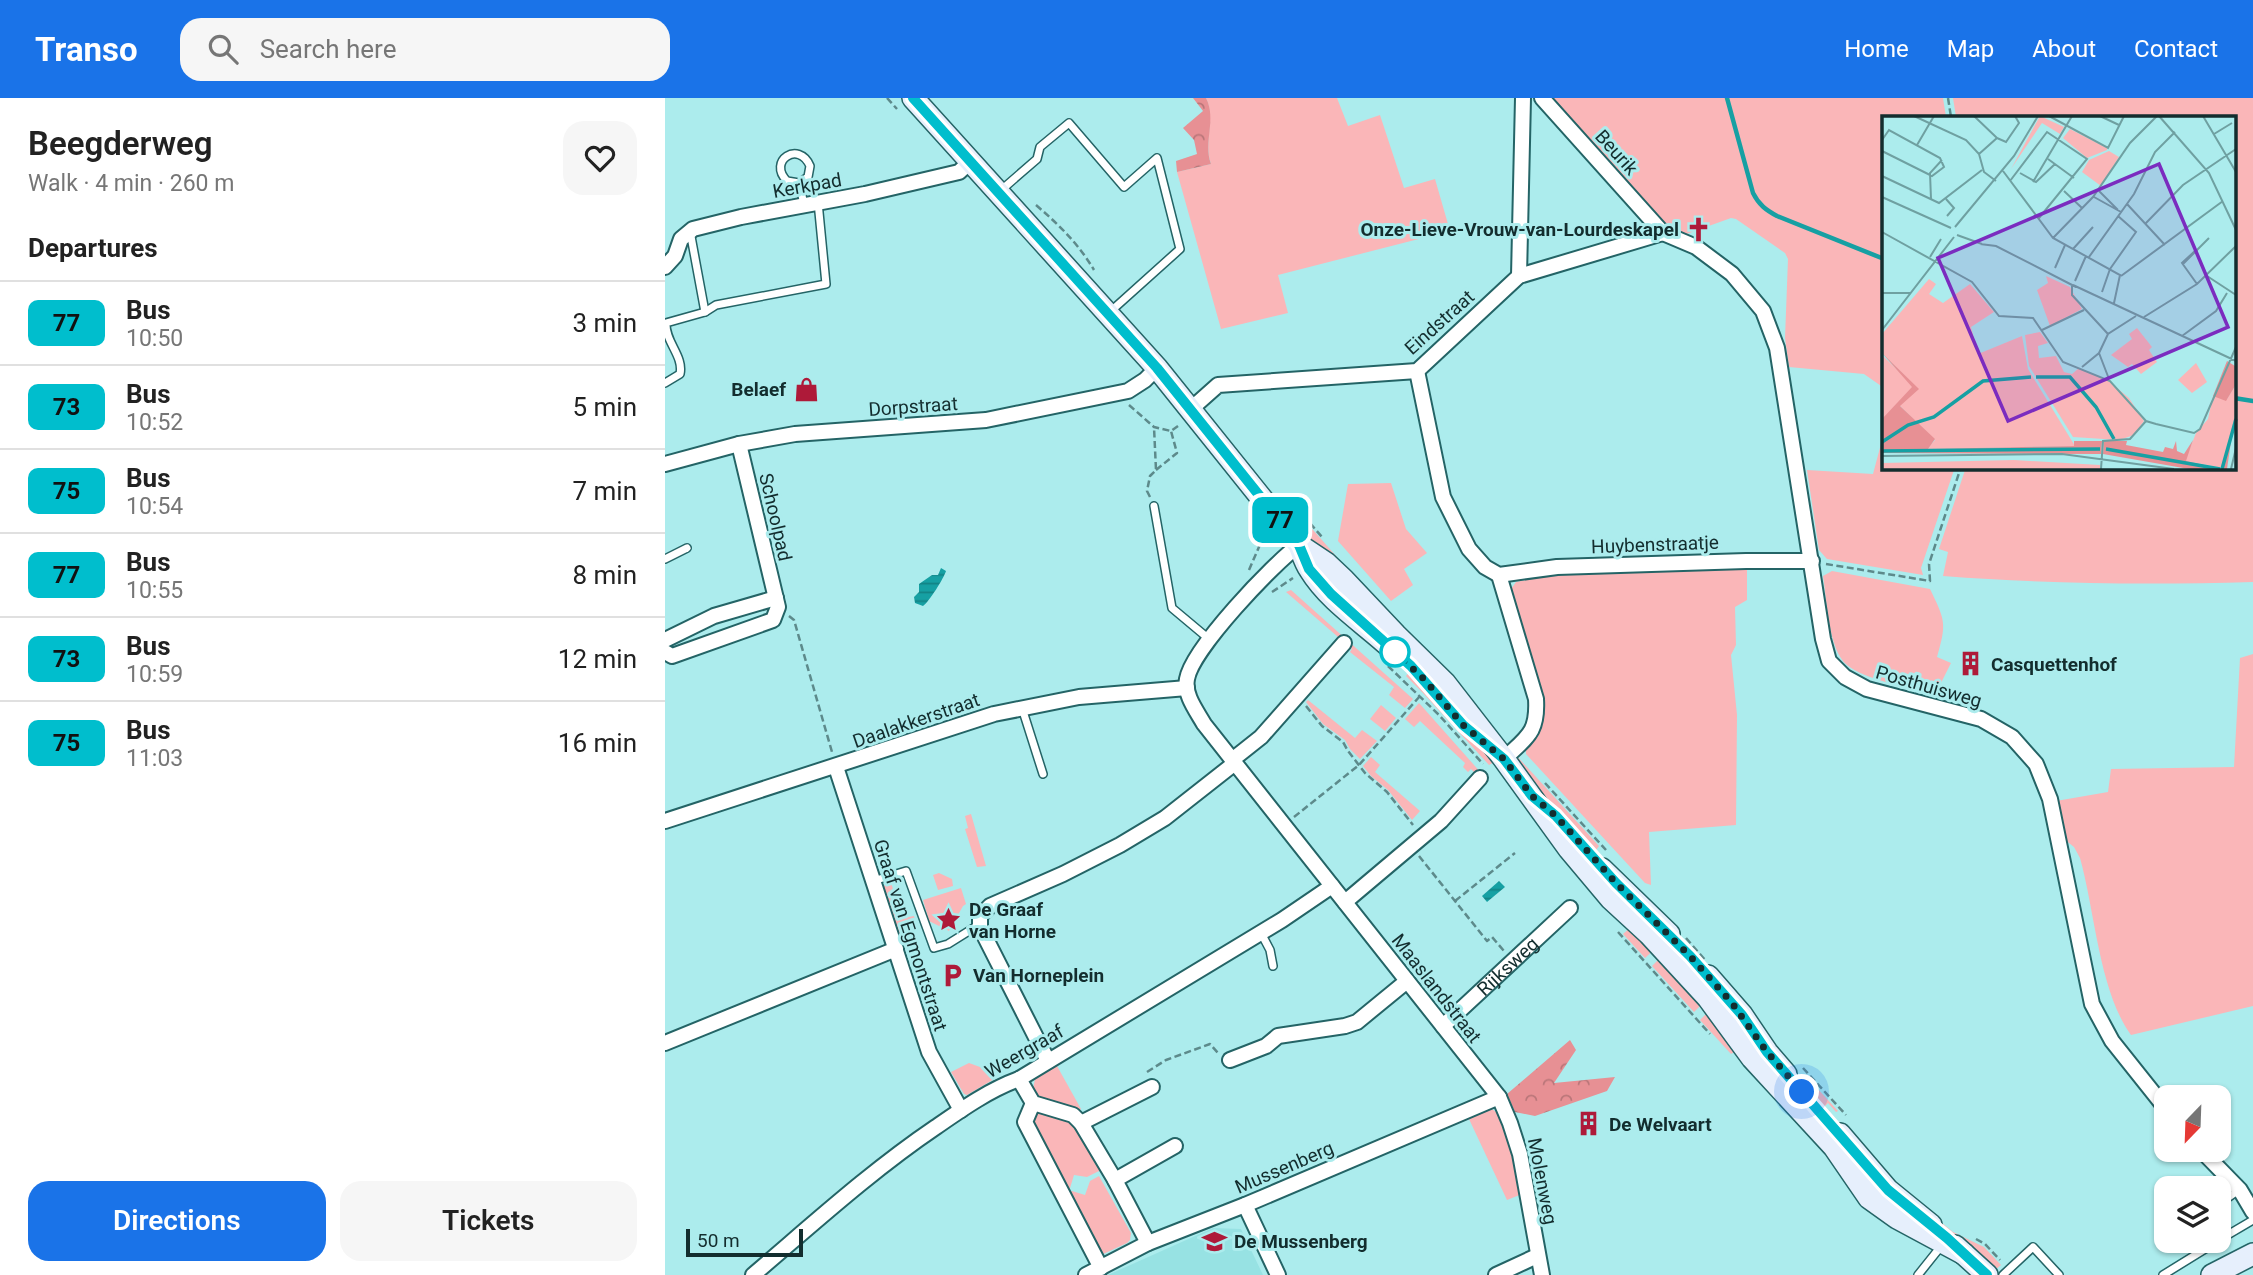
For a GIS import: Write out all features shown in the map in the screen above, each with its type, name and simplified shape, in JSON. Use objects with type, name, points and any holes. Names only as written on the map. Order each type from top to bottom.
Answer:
[{"type":"main road","points":[[913,98],[965,167],[999,192],[1157,368],[1186,416],[1299,545],[1309,569],[1331,594],[1411,666],[1463,725],[1491,769],[1537,788],[1569,849],[1611,899],[1687,974],[1718,1009],[1752,1058],[1834,1147],[1869,1198],[1897,1218],[1945,1240],[1969,1246],[1987,1275]]},
{"type":"main road","points":[[2212,1275],[2253,1254]]},
{"type":"street","points":[[1519,276],[1523,98]]},
{"type":"street","name":"Beurik","points":[[1542,98],[1663,233]]},
{"type":"street","name":"Kerkpad","points":[[690,231],[741,217],[865,194],[965,167]]},
{"type":"street","points":[[665,267],[675,256],[681,239],[690,231]]},
{"type":"street","name":"Eindstraat","points":[[1186,416],[1218,386],[1417,371],[1519,276],[1663,233]]},
{"type":"street","name":"Posthuisweg","points":[[1663,233],[1696,247],[1732,274],[1763,311],[1777,348],[1823,639],[1829,661],[1845,677],[1867,688],[1981,719],[2012,737],[2036,764],[2050,799],[2092,1004],[2112,1041],[2154,1094]]},
{"type":"street","name":"Dorpstraat","points":[[665,464],[739,444],[795,434],[986,420],[1128,391],[1157,368]]},
{"type":"street","points":[[1345,902],[1441,821],[1491,769],[1523,743],[1537,718],[1536,699],[1499,575],[1485,567],[1469,549],[1443,497],[1417,371]]},
{"type":"street","name":"Schoolpad","points":[[739,444],[777,603]]},
{"type":"street","points":[[1187,688],[1190,669],[1209,639],[1283,557],[1299,545]]},
{"type":"street","name":"Huybenstraatje","points":[[1499,575],[1557,567],[1812,561]]},
{"type":"street","points":[[665,640],[714,617],[777,603],[773,620],[672,656],[665,652]]},
{"type":"street","points":[[1048,1061],[980,924],[980,916],[990,906],[1063,874],[1165,818],[1261,737],[1344,643]]},
{"type":"street","name":"Daalakkerstraat","points":[[665,821],[994,714],[1079,697],[1187,688]]},
{"type":"street","name":"Maaslandstraat","points":[[1187,688],[1190,701],[1204,724],[1499,1097]]},
{"type":"street","name":"Graaf van Egmontstraat","points":[[836,767],[929,1052],[942,1080],[961,1110]]},
{"type":"street","name":"Weergraaf","points":[[753,1275],[891,1158],[961,1110],[1003,1085],[1019,1079],[1332,886]]},
{"type":"street","name":"Rijksweg","points":[[1444,1026],[1570,908]]},
{"type":"street","points":[[665,1043],[896,949]]},
{"type":"street","points":[[1230,1060],[1266,1046],[1277,1035],[1357,1022],[1407,981]]},
{"type":"street","points":[[1019,1079],[1033,1103],[1073,1115],[1081,1123],[1148,1243]]},
{"type":"street","points":[[1081,1123],[1151,1087]]},
{"type":"street","name":"Mussenberg","points":[[1086,1275],[1148,1243],[1245,1205],[1499,1097]]},
{"type":"street","name":"Molenweg","points":[[1499,1097],[1520,1154],[1542,1275]]},
{"type":"street","points":[[1033,1103],[1025,1122],[1101,1268]]},
{"type":"street","points":[[1115,1180],[1175,1146]]},
{"type":"street","points":[[2213,1162],[2240,1190],[2253,1212]]},
{"type":"street","points":[[1245,1205],[1278,1275]]},
{"type":"street","points":[[1496,1275],[1537,1256]]},
{"type":"lane","points":[[999,192],[1037,159],[1040,147],[1069,123],[1124,187],[1157,158],[1180,250],[1108,314]]},
{"type":"lane","points":[[791,154],[806,158],[810,166],[808,177],[799,183],[787,181],[781,174],[781,164],[786,156],[791,154]]},
{"type":"lane","points":[[665,383],[680,374],[682,367],[665,332],[666,323],[705,312],[716,306],[826,284],[811,203],[799,183]]},
{"type":"lane","points":[[690,231],[705,312]]},
{"type":"lane","points":[[1154,506],[1172,608],[1209,639]]},
{"type":"lane","points":[[666,556],[687,548]]},
{"type":"lane","points":[[1022,708],[1043,774]]},
{"type":"lane","points":[[873,881],[906,871],[933,948],[948,944],[980,924]]},
{"type":"lane","points":[[1261,932],[1268,943],[1273,966]]},
{"type":"lane","points":[[2231,1196],[2240,1190]]},
{"type":"lane","points":[[2231,1233],[2253,1220]]},
{"type":"lane","points":[[1918,1275],[1945,1240]]},
{"type":"lane","points":[[2006,1272],[2033,1247],[2059,1275]]},
{"type":"lane","points":[[2163,1275],[2198,1253]]},
{"type":"path","points":[[1948,98],[1951,116]]},
{"type":"path","points":[[1128,391],[1130,407],[1154,427],[1171,431]]},
{"type":"path","points":[[1171,431],[1186,416]]},
{"type":"path","points":[[1154,427],[1156,470]]},
{"type":"path","points":[[1154,506],[1147,491],[1150,476],[1177,453],[1171,431]]},
{"type":"path","points":[[1812,561],[1930,581],[1929,564],[1960,469]]},
{"type":"path","points":[[1296,577],[1300,583]]},
{"type":"path","points":[[777,603],[794,620],[836,767]]},
{"type":"path","points":[[1387,665],[1491,769]]},
{"type":"path","points":[[1298,695],[1322,726],[1343,742],[1364,773],[1387,792],[1455,901],[1487,942],[1492,937],[1513,961]]},
{"type":"path","points":[[1284,825],[1359,765],[1420,696]]},
{"type":"path","points":[[1537,788],[1613,858]]},
{"type":"path","points":[[1455,901],[1514,853]]},
{"type":"path","points":[[1679,931],[1707,962]]},
{"type":"path","points":[[1151,1087],[1146,1073],[1167,1060],[1210,1044],[1230,1060]]},
{"type":"path","points":[[1801,1066],[1846,1115]]},
{"type":"path","points":[[1969,1246],[1985,1244],[2006,1272]]},
{"type":"shaded area","points":[[1206,98],[1337,98],[1348,126],[1380,115],[1404,188],[1435,179],[1450,231],[1278,275],[1288,313],[1221,329],[1177,172],[1211,164],[1208,147],[1210,114]]},
{"type":"shaded area","points":[[1550,98],[1943,98],[1946,116],[1882,116],[1882,387],[1864,374],[1789,367],[1785,338],[1788,259],[1785,253],[1736,219],[1731,218],[1681,236],[1665,226]]},
{"type":"shaded area","points":[[1953,98],[2253,98],[2253,582],[2098,583],[1943,576],[1948,552],[1939,549],[1965,469],[2235,469],[2235,116],[1956,116]]},
{"type":"shaded area","points":[[1881,444],[1882,469],[1954,469],[1921,568],[1923,575],[1827,559],[1819,550],[1807,470],[1873,474]]},
{"type":"shaded area","points":[[1391,483],[1406,529],[1427,553],[1404,569],[1413,585],[1391,601],[1338,541],[1348,484]]},
{"type":"shaded area","points":[[1286,513],[1307,523],[1357,580],[1300,533]]},
{"type":"shaded area","points":[[941,568],[946,571],[929,600],[923,606],[915,603],[914,597],[919,592],[919,584],[932,575],[938,575]]},
{"type":"shaded area","points":[[1747,568],[1747,600],[1735,607],[1736,645],[1731,655],[1737,715],[1736,825],[1649,832],[1651,885],[1645,883],[1526,754],[1526,746],[1535,730],[1511,589],[1516,582],[1557,574]]},
{"type":"shaded area","points":[[1832,571],[1930,589],[1943,622],[1937,657],[1951,663],[1935,695],[1864,675],[1841,658],[1832,636],[1823,576]]},
{"type":"shaded area","points":[[1291,590],[1413,699],[1405,708],[1389,695],[1394,687],[1350,652],[1352,649],[1286,592]]},
{"type":"shaded area","points":[[2253,654],[2253,1006],[2131,1035],[2112,996],[2099,950],[2080,858],[2074,847],[2064,839],[2056,801],[2108,792],[2111,769],[2234,767],[2240,658]]},
{"type":"shaded area","points":[[1410,671],[1450,717],[1496,761],[1489,765],[1406,676]]},
{"type":"shaded area","points":[[1308,700],[1355,738],[1362,730],[1377,741],[1360,759],[1345,740],[1323,724],[1306,702]]},
{"type":"shaded area","points":[[1419,703],[1482,774],[1479,777],[1471,769],[1468,772],[1463,767],[1465,763],[1420,721],[1414,727],[1405,719]]},
{"type":"shaded area","points":[[1381,705],[1396,718],[1385,731],[1370,719]]},
{"type":"shaded area","points":[[1515,754],[1599,846],[1594,853],[1510,757]]},
{"type":"shaded area","points":[[1371,757],[1380,765],[1375,772],[1420,811],[1412,820],[1388,790],[1363,766]]},
{"type":"shaded area","points":[[971,814],[986,866],[977,867],[965,829],[968,828],[965,816]]},
{"type":"shaded area","points":[[939,873],[952,879],[953,886],[938,890],[933,875]]},
{"type":"shaded area","points":[[1499,881],[1505,887],[1487,902],[1482,896]]},
{"type":"shaded area","points":[[891,883],[903,918],[914,916],[917,928],[897,934],[882,886]]},
{"type":"shaded area","points":[[961,888],[966,904],[949,931],[929,921],[923,900]]},
{"type":"shaded area","points":[[1631,927],[1656,948],[1645,958],[1623,934]]},
{"type":"shaded area","points":[[1663,955],[1695,990],[1689,995],[1700,1006],[1694,1012],[1652,966]]},
{"type":"shaded area","points":[[1706,1014],[1732,1038],[1726,1043],[1734,1052],[1731,1054],[1700,1020]]},
{"type":"shaded area","points":[[969,1063],[991,1071],[996,1078],[967,1095],[951,1072]]},
{"type":"shaded area","points":[[1057,1066],[1081,1109],[1078,1111],[1041,1099],[1033,1089],[1035,1079]]},
{"type":"shaded area","points":[[1806,1076],[1838,1111],[1828,1103],[1823,1108],[1800,1082]]},
{"type":"shaded area","points":[[1491,1109],[1504,1122],[1509,1134],[1522,1194],[1507,1200],[1469,1119]]},
{"type":"shaded area","points":[[1034,1110],[1070,1121],[1077,1126],[1101,1170],[1087,1177],[1074,1175],[1070,1188],[1063,1191],[1029,1120]]},
{"type":"shaded area","points":[[1099,1176],[1131,1233],[1127,1243],[1099,1256],[1065,1195],[1072,1191],[1085,1195],[1090,1181]]},
{"type":"shaded area","points":[[1932,1215],[1953,1232],[1984,1247],[2001,1265],[1994,1271],[1931,1219]]},
{"type":"shaded area","name":"De Mussenberg","points":[[1213,1228],[1241,1229],[1263,1275],[1108,1275]]},
{"type":"green space","points":[[1193,98],[1206,98],[1209,106],[1208,147],[1211,164],[1177,172],[1176,161],[1197,154],[1194,140],[1183,128],[1203,111]]},
{"type":"green space","points":[[1570,1040],[1576,1050],[1554,1083],[1615,1077],[1607,1091],[1535,1116],[1515,1112],[1507,1094]]},
{"type":"waterway","points":[[1727,98],[1753,193],[1760,204],[1777,216],[1882,258]]},
{"type":"waterway","points":[[2235,398],[2253,401]]},
{"type":"bus line","name":"77","points":[[913,98],[1157,368],[1299,545],[1309,569],[1326,590],[1411,666],[1463,725],[1504,759],[1532,796],[1556,816],[1616,883],[1690,956],[1742,1015],[1767,1052],[1888,1190],[1987,1275]]},
{"type":"place","name":"Onze-Lieve-Vrouw-van-Lourdeskapel","points":[[1699,229]]},
{"type":"place","name":"Belaef","points":[[806,389]]},
{"type":"place","name":"Casquettenhof","points":[[1971,664]]},
{"type":"place","name":"De Graaf van Horne","points":[[949,920]]},
{"type":"place","name":"Van Horneplein","points":[[953,975]]},
{"type":"place","name":"De Welvaart","points":[[1589,1124]]},
{"type":"place","name":"De Mussenberg","points":[[1214,1241]]},
{"type":"route","points":[[1395,652],[1425,680],[1463,725],[1504,759],[1532,796],[1556,816],[1616,883],[1690,956],[1742,1015],[1767,1052],[1802,1092]]}]
